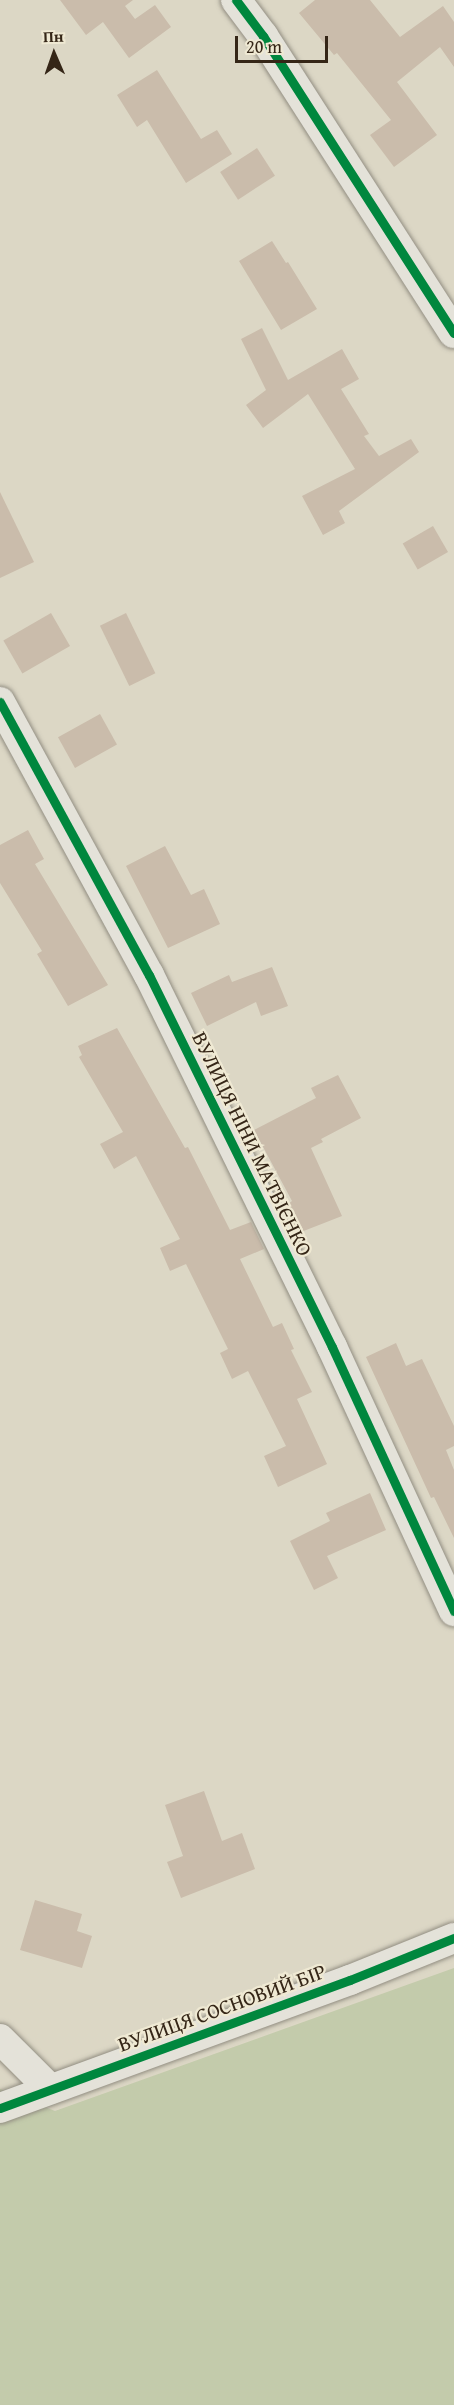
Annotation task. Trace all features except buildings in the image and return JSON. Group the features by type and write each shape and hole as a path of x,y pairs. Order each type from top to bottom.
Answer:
{"street":[{"path":"236,0 263,36 454,333"},
{"name":"ВУЛИЦЯ НІНИ МАТВІЄНКО","path":"0,702 154,985 332,1347 421,1545 454,1611"},
{"name":"ВУЛИЦЯ СОСНОВИЙ БІР","path":"0,2108 350,1980 454,1938"},
{"path":"0,2039 50,2089"}],"green space":[{"path":"454,1968 454,2405 0,2405 0,2089 55,2111"}],"cycle path":[{"path":"236,0 263,36 454,333"},
{"path":"0,702 149,975 332,1347 454,1611"},
{"path":"0,2108 350,1980 454,1938"}]}
